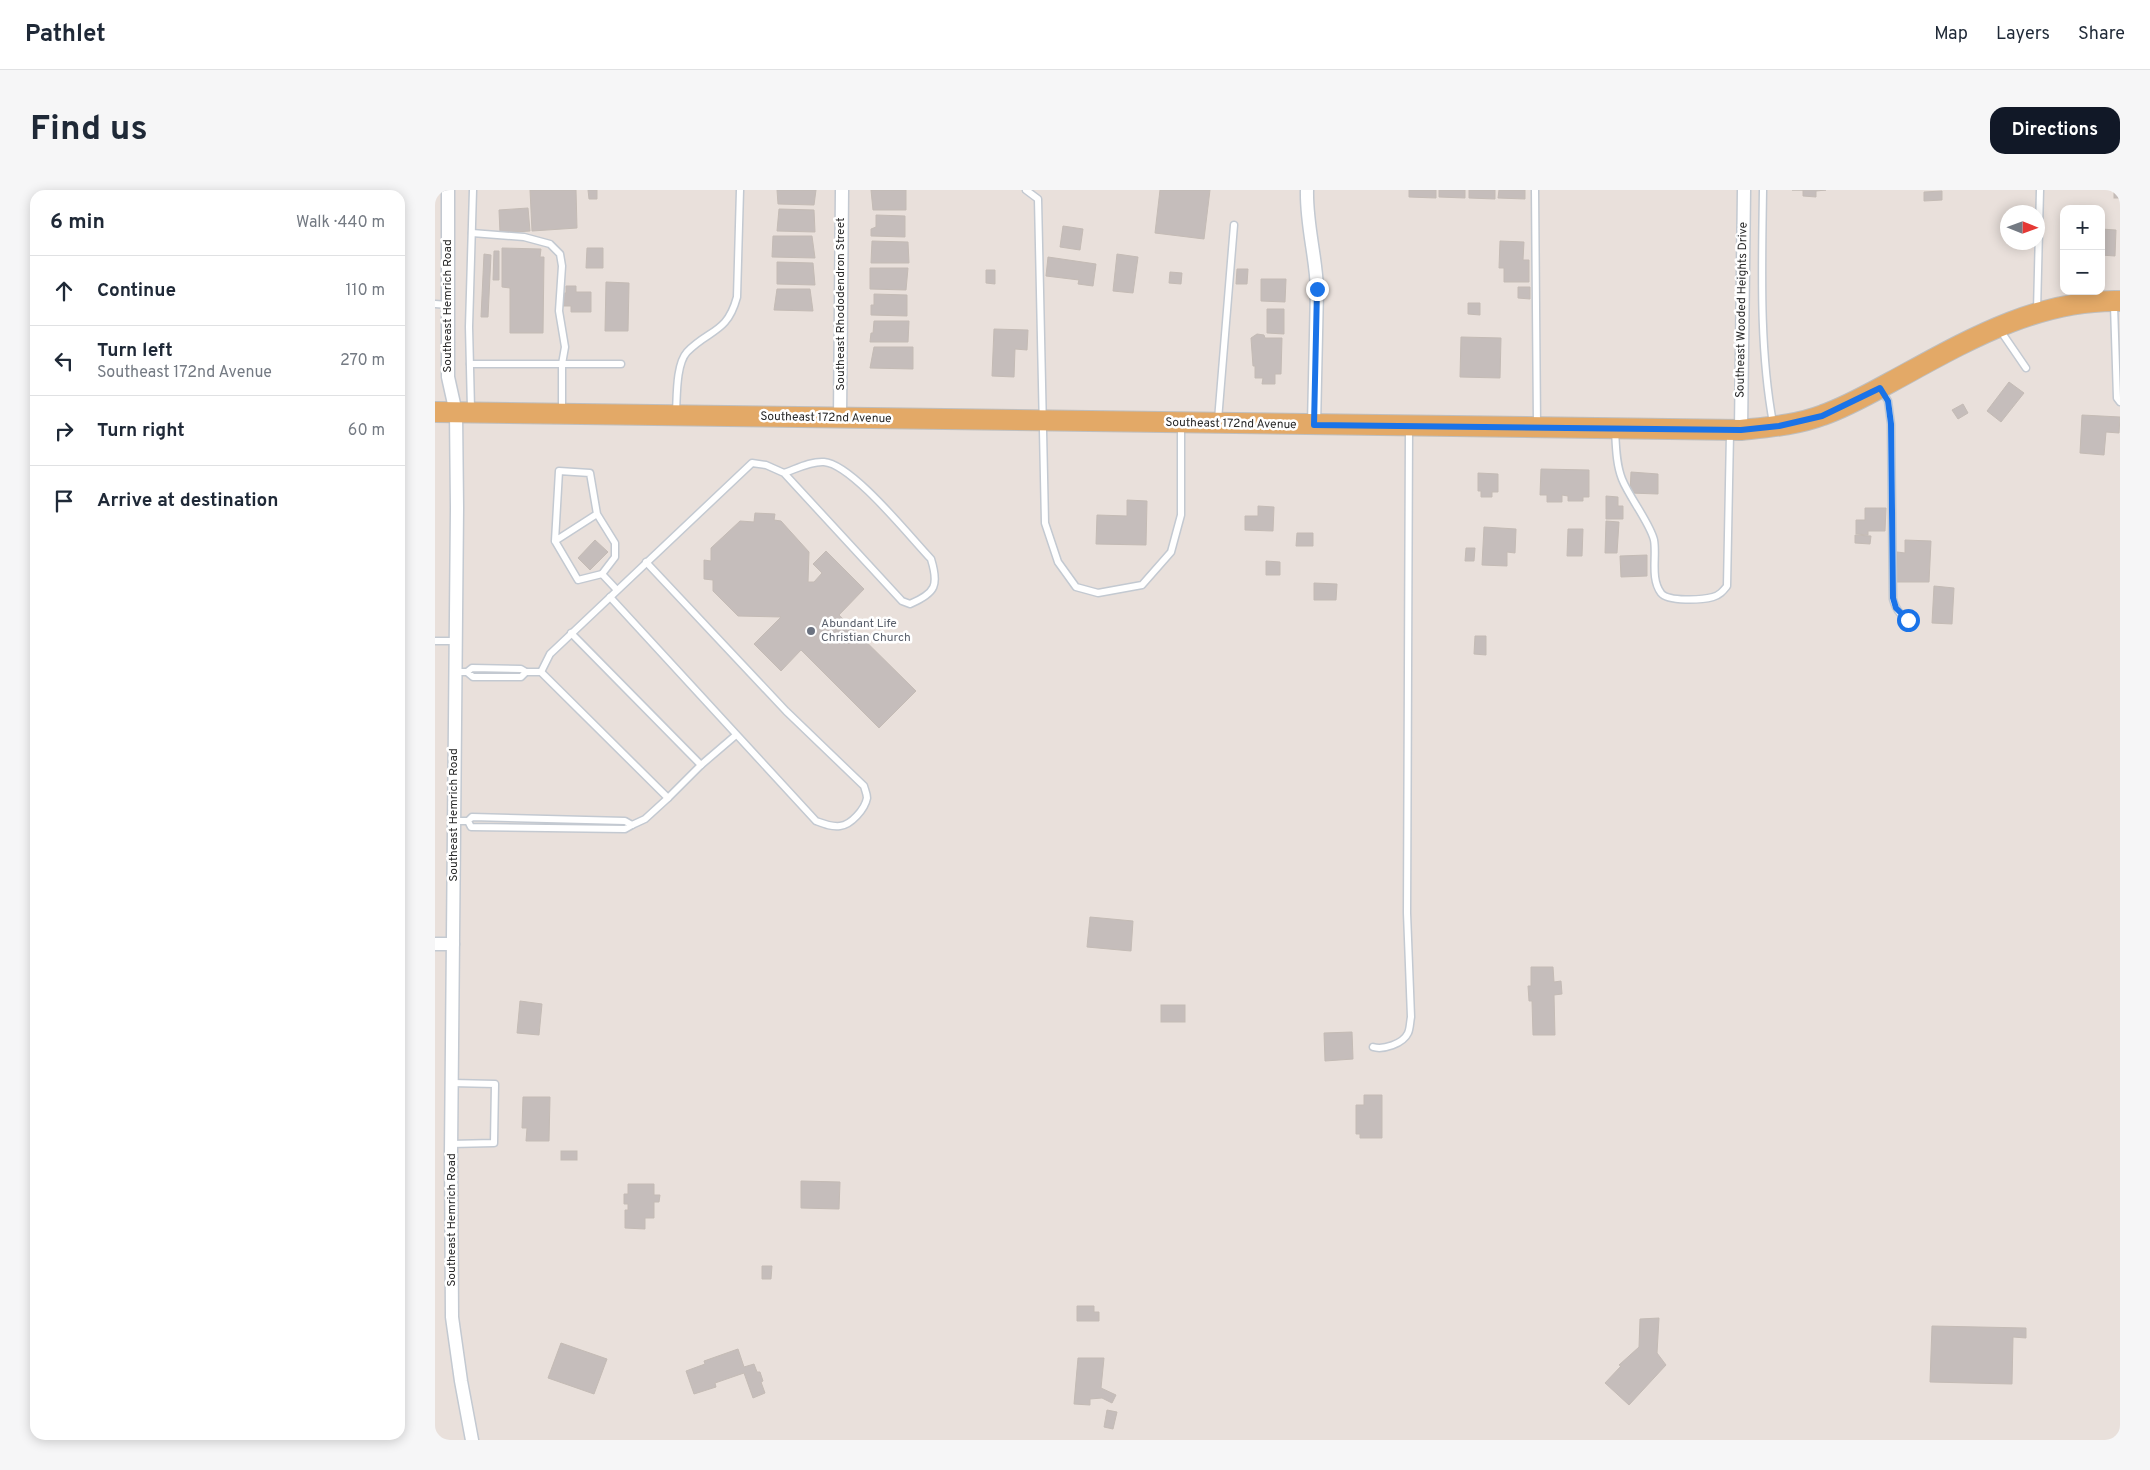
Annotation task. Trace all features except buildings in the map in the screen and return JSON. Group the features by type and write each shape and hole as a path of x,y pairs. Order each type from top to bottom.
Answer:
{"main road":[{"name":"Southeast 172nd Avenue","path":"435,412 1735,430 1774,427 1822,416 1880,388 1997,326 2037,312 2063,306 2117,301"}],"street":[{"name":"Southeast Hemrich Road","path":"448,190 448,377 463,413 456,641 461,672 454,821 451,1083 452,1317 472,1440"},
{"name":"Southeast Rhododendron Street","path":"841,418 842,190"},
{"path":"1307,190 1307,215 1316,269 1317,289 1314,425"},
{"name":"Southeast Wooded Heights Drive","path":"1735,430 1744,190"},
{"path":"435,944 453,944"}],"lane":[{"path":"463,413 470,364 473,190"},
{"path":"676,416 679,375 686,353 718,329 733,314 737,297 740,190"},
{"path":"1026,190 1038,199 1045,523 1058,562 1076,588 1098,593 1142,585 1171,552 1181,515 1181,423"},
{"path":"1535,190 1537,428"},
{"path":"1763,190 1764,356 1767,389 1774,427"},
{"path":"2037,312 2040,190"},
{"path":"1218,423 1234,225"},
{"path":"472,233 524,237 549,244 560,254 562,266 559,310 565,347 562,364 562,414"},
{"path":"2117,301 2117,398 2120,402"},
{"path":"435,304 448,305"},
{"path":"1997,326 2026,368"},
{"path":"470,364 621,364"},
{"path":"1880,388 1888,401 1891,424 1893,598 1896,608 1901,614 1914,622"},
{"path":"1373,1047 1378,1049 1398,1043 1408,1033 1411,1017 1407,913 1409,426"},
{"path":"1615,429 1622,478 1654,539 1655,577 1661,593 1670,598 1687,599 1713,597 1723,592 1727,586 1735,430"},
{"path":"541,672 550,654 571,633 752,463 766,465 784,473 901,601 910,604 929,594 936,583 931,559 853,477 835,464 823,462 784,473"},
{"path":"559,471 590,473 597,514 615,543 615,557 601,574 578,580 555,541 559,471"},
{"path":"555,541 597,514"},
{"path":"610,597 816,821 831,826 842,826 850,822 864,806 867,796 864,786 786,711 646,562"},
{"path":"601,574 617,590"},
{"path":"571,633 701,765"},
{"path":"435,642 456,641"},
{"path":"461,672 473,677 521,677 526,672 541,672 668,798"},
{"path":"468,821 471,827 625,829 645,819 701,765 736,735"},
{"path":"454,821 468,821 472,817 625,821 632,825"},
{"path":"451,1083 495,1084 494,1143 451,1144"}],"place":[{"name":"Abundant Life Christian Church","path":"811,631"}],"route":[{"path":"1317,289 1314,425 1741,430 1779,426 1822,416 1880,388 1887,397 1891,424 1893,598 1896,608 1908,620"}]}
